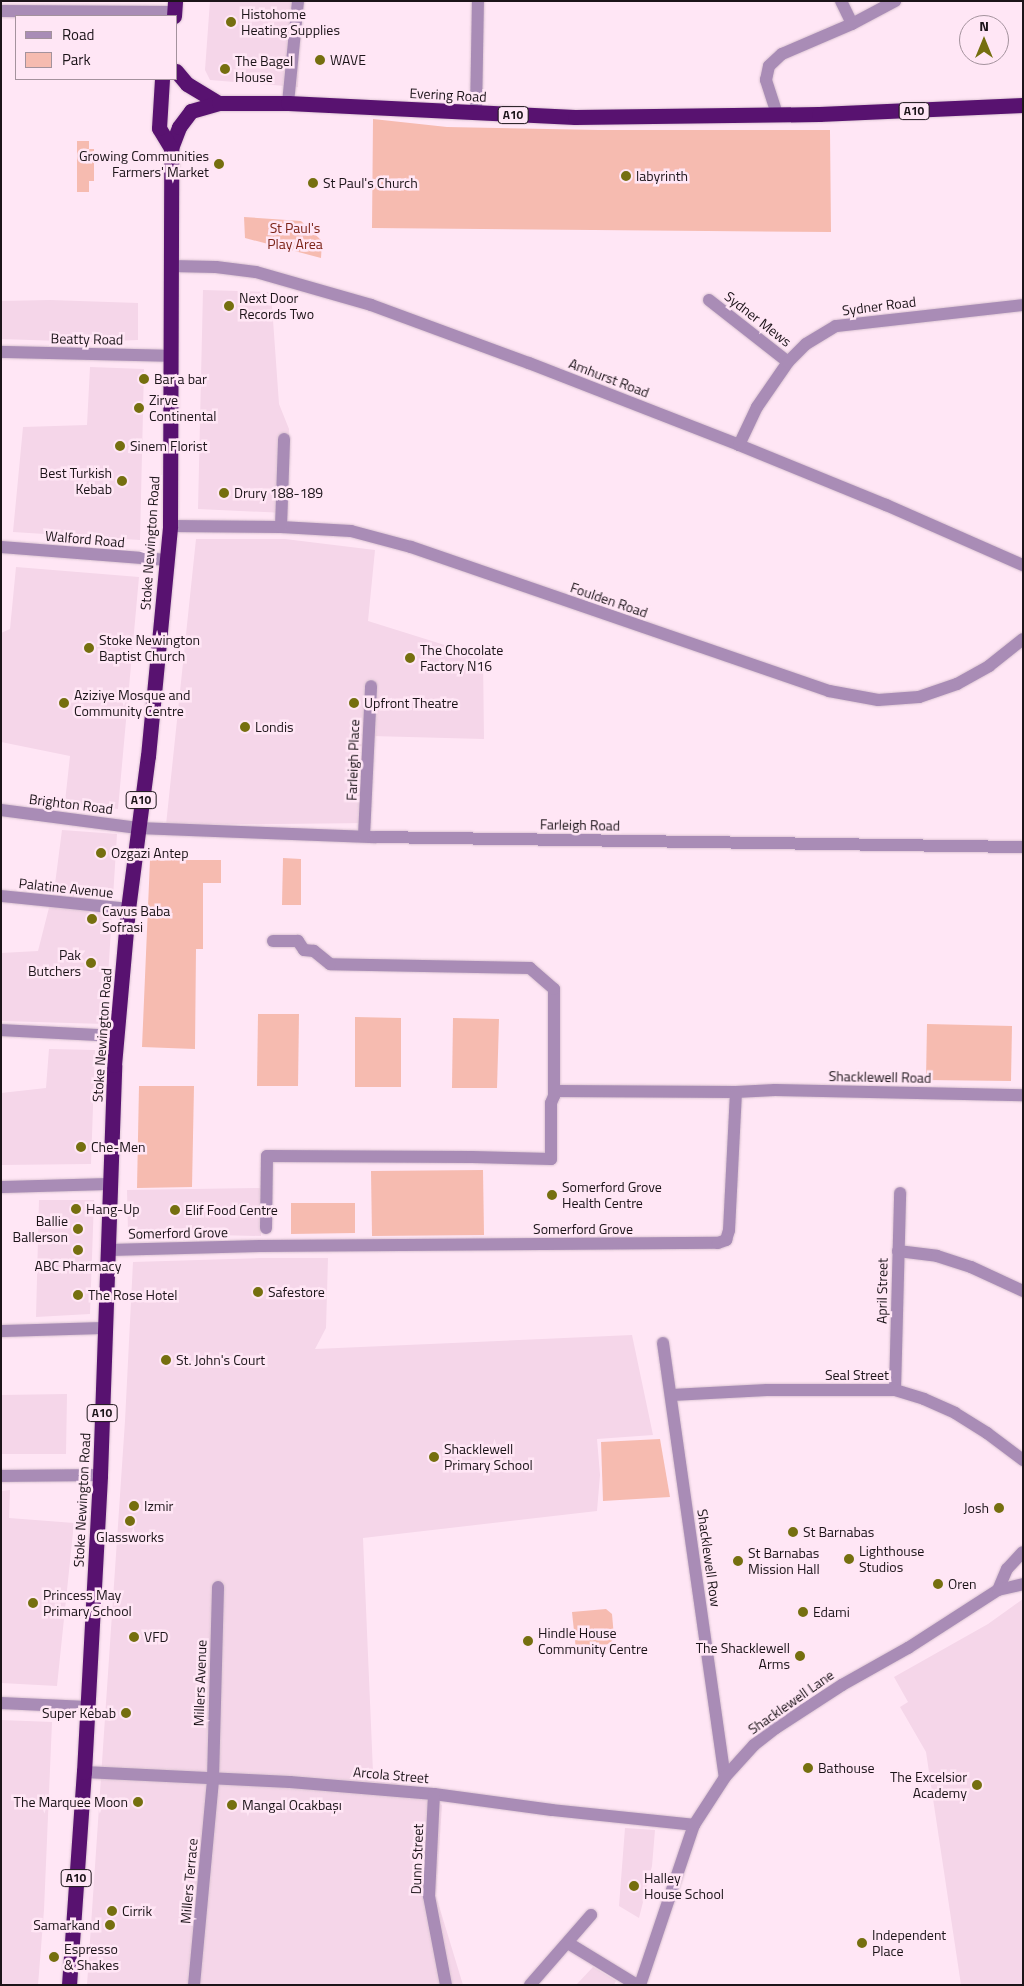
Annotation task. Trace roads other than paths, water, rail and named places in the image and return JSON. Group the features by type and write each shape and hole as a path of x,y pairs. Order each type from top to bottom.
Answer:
{"highway":[{"path":"178,73 187,84 219,103"},
{"name":"Stoke Newington Road","path":"68,1985 84,1772 100,1475 116,1036 128,909 149,739 170,526 172,356 171,148 159,128 162,86"},
{"name":"Evering Road","path":"171,148 179,127 191,111 219,103 288,103 476,114 575,117 806,114 1023,105"}],"street":[{"path":"288,103 298,1"},
{"path":"476,114 478,1"},
{"path":"840,1 852,24"},
{"path":"777,114 766,80 769,66 782,54 852,24 895,1"},
{"path":"1,11 174,10"},
{"name":"Amhurst Road","path":"171,266 216,267 256,272 371,305 529,363 739,445 886,505 1023,565"},
{"name":"Sydner Mews","path":"709,300 788,362"},
{"name":"Sydner Road","path":"739,445 757,407 788,362 806,344 836,326 1023,305"},
{"name":"Beatty Road","path":"1,352 172,356"},
{"path":"281,527 284,439"},
{"name":"Foulden Road","path":"170,526 281,527 351,531 411,547 829,691 878,700 919,697 957,684 989,666 1023,639"},
{"name":"Walford Road","path":"1,547 167,560"},
{"name":"Farleigh Place","path":"364,836 371,686"},
{"name":"Brighton Road","path":"1,810 138,828"},
{"name":"Farleigh Road","path":"138,828 364,836 1023,848"},
{"name":"Palatine Avenue","path":"1,896 128,909"},
{"path":"266,1228 267,1156 472,1157 552,1160 551,1103 554,1091 554,989 530,968 330,964 314,951 304,950 298,941 273,941"},
{"path":"1,1030 116,1036"},
{"name":"Shacklewell Road","path":"736,1092 775,1090 1023,1095"},
{"path":"554,1091 736,1092"},
{"name":"Somerford Grove","path":"109,1250 260,1246 718,1243 726,1240 729,1230 736,1092"},
{"path":"1,1187 111,1184"},
{"name":"April Street","path":"895,1390 900,1193"},
{"path":"898,1251 937,1256 971,1267 1023,1291"},
{"path":"1,1331 105,1328"},
{"name":"Shacklewell Row","path":"663,1343 672,1394 725,1777"},
{"name":"Seal Street","path":"672,1394 767,1390 895,1390 924,1399 955,1413 987,1433 1023,1460"},
{"path":"1,1476 100,1475"},
{"path":"998,1590 1007,1570 1023,1552"},
{"name":"Shacklewell Lane","path":"639,1985 694,1824 725,1777 754,1745 776,1728 849,1680 908,1648 998,1590 1023,1584"},
{"name":"Millers Avenue","path":"212,1779 218,1587"},
{"path":"1,1703 87,1707"},
{"name":"Arcola Street","path":"84,1772 290,1782 434,1794 552,1810 694,1824"},
{"name":"Millers Terrace","path":"194,1985 212,1779"},
{"name":"Dunn Street","path":"434,1794 429,1896 446,1985"},
{"path":"530,1985 591,1915"},
{"path":"568,1943 639,1985"}],"place":[{"name":"Histohome Heating Supplies","path":"231,22"},
{"name":"WAVE","path":"320,60"},
{"name":"The Bagel House","path":"225,69"},
{"name":"Growing Communities Farmers' Market","path":"219,164"},
{"name":"labyrinth","path":"626,176"},
{"name":"St Paul's Church","path":"313,183"},
{"name":"Next Door Records Two","path":"229,306"},
{"name":"Bar a bar","path":"144,379"},
{"name":"Zirve Continental","path":"139,408"},
{"name":"Sinem Florist","path":"120,446"},
{"name":"Best Turkish Kebab","path":"122,481"},
{"name":"Drury 188-189","path":"224,493"},
{"name":"Stoke Newington Baptist Church","path":"89,648"},
{"name":"The Chocolate Factory N16","path":"410,658"},
{"name":"Aziziye Mosque and Community Centre","path":"64,703"},
{"name":"Upfront Theatre","path":"354,703"},
{"name":"Londis","path":"245,727"},
{"name":"Ozgazi Antep","path":"101,853"},
{"name":"Cavus Baba Sofrasi","path":"92,919"},
{"name":"Pak Butchers","path":"91,963"},
{"name":"Che-Men","path":"81,1147"},
{"name":"Somerford Grove Health Centre","path":"552,1195"},
{"name":"Hang-Up","path":"76,1209"},
{"name":"Elif Food Centre","path":"175,1210"},
{"name":"Ballie Ballerson","path":"78,1229"},
{"name":"ABC Pharmacy","path":"78,1250"},
{"name":"Safestore","path":"258,1292"},
{"name":"The Rose Hotel","path":"78,1295"},
{"name":"St. John's Court","path":"166,1360"},
{"name":"Shacklewell Primary School","path":"434,1457"},
{"name":"Izmir","path":"134,1506"},
{"name":"Josh","path":"999,1508"},
{"name":"Glassworks","path":"130,1521"},
{"name":"St Barnabas","path":"793,1532"},
{"name":"Lighthouse Studios","path":"849,1559"},
{"name":"St Barnabas Mission Hall","path":"738,1561"},
{"name":"Oren","path":"938,1584"},
{"name":"Princess May Primary School","path":"33,1603"},
{"name":"Edami","path":"803,1612"},
{"name":"VFD","path":"134,1637"},
{"name":"Hindle House Community Centre","path":"528,1641"},
{"name":"The Shacklewell Arms","path":"800,1656"},
{"name":"Super Kebab","path":"126,1713"},
{"name":"Bathouse","path":"808,1768"},
{"name":"The Excelsior Academy","path":"977,1785"},
{"name":"The Marquee Moon","path":"138,1802"},
{"name":"Mangal Ocakbaşı","path":"232,1805"},
{"name":"Halley House School","path":"634,1886"},
{"name":"Cirrik","path":"112,1911"},
{"name":"Samarkand","path":"110,1925"},
{"name":"Independent Place","path":"862,1943"},
{"name":"Espresso & Shakes","path":"54,1957"}],"park label":[{"name":"St Paul's Play Area","path":"295,236"}]}
